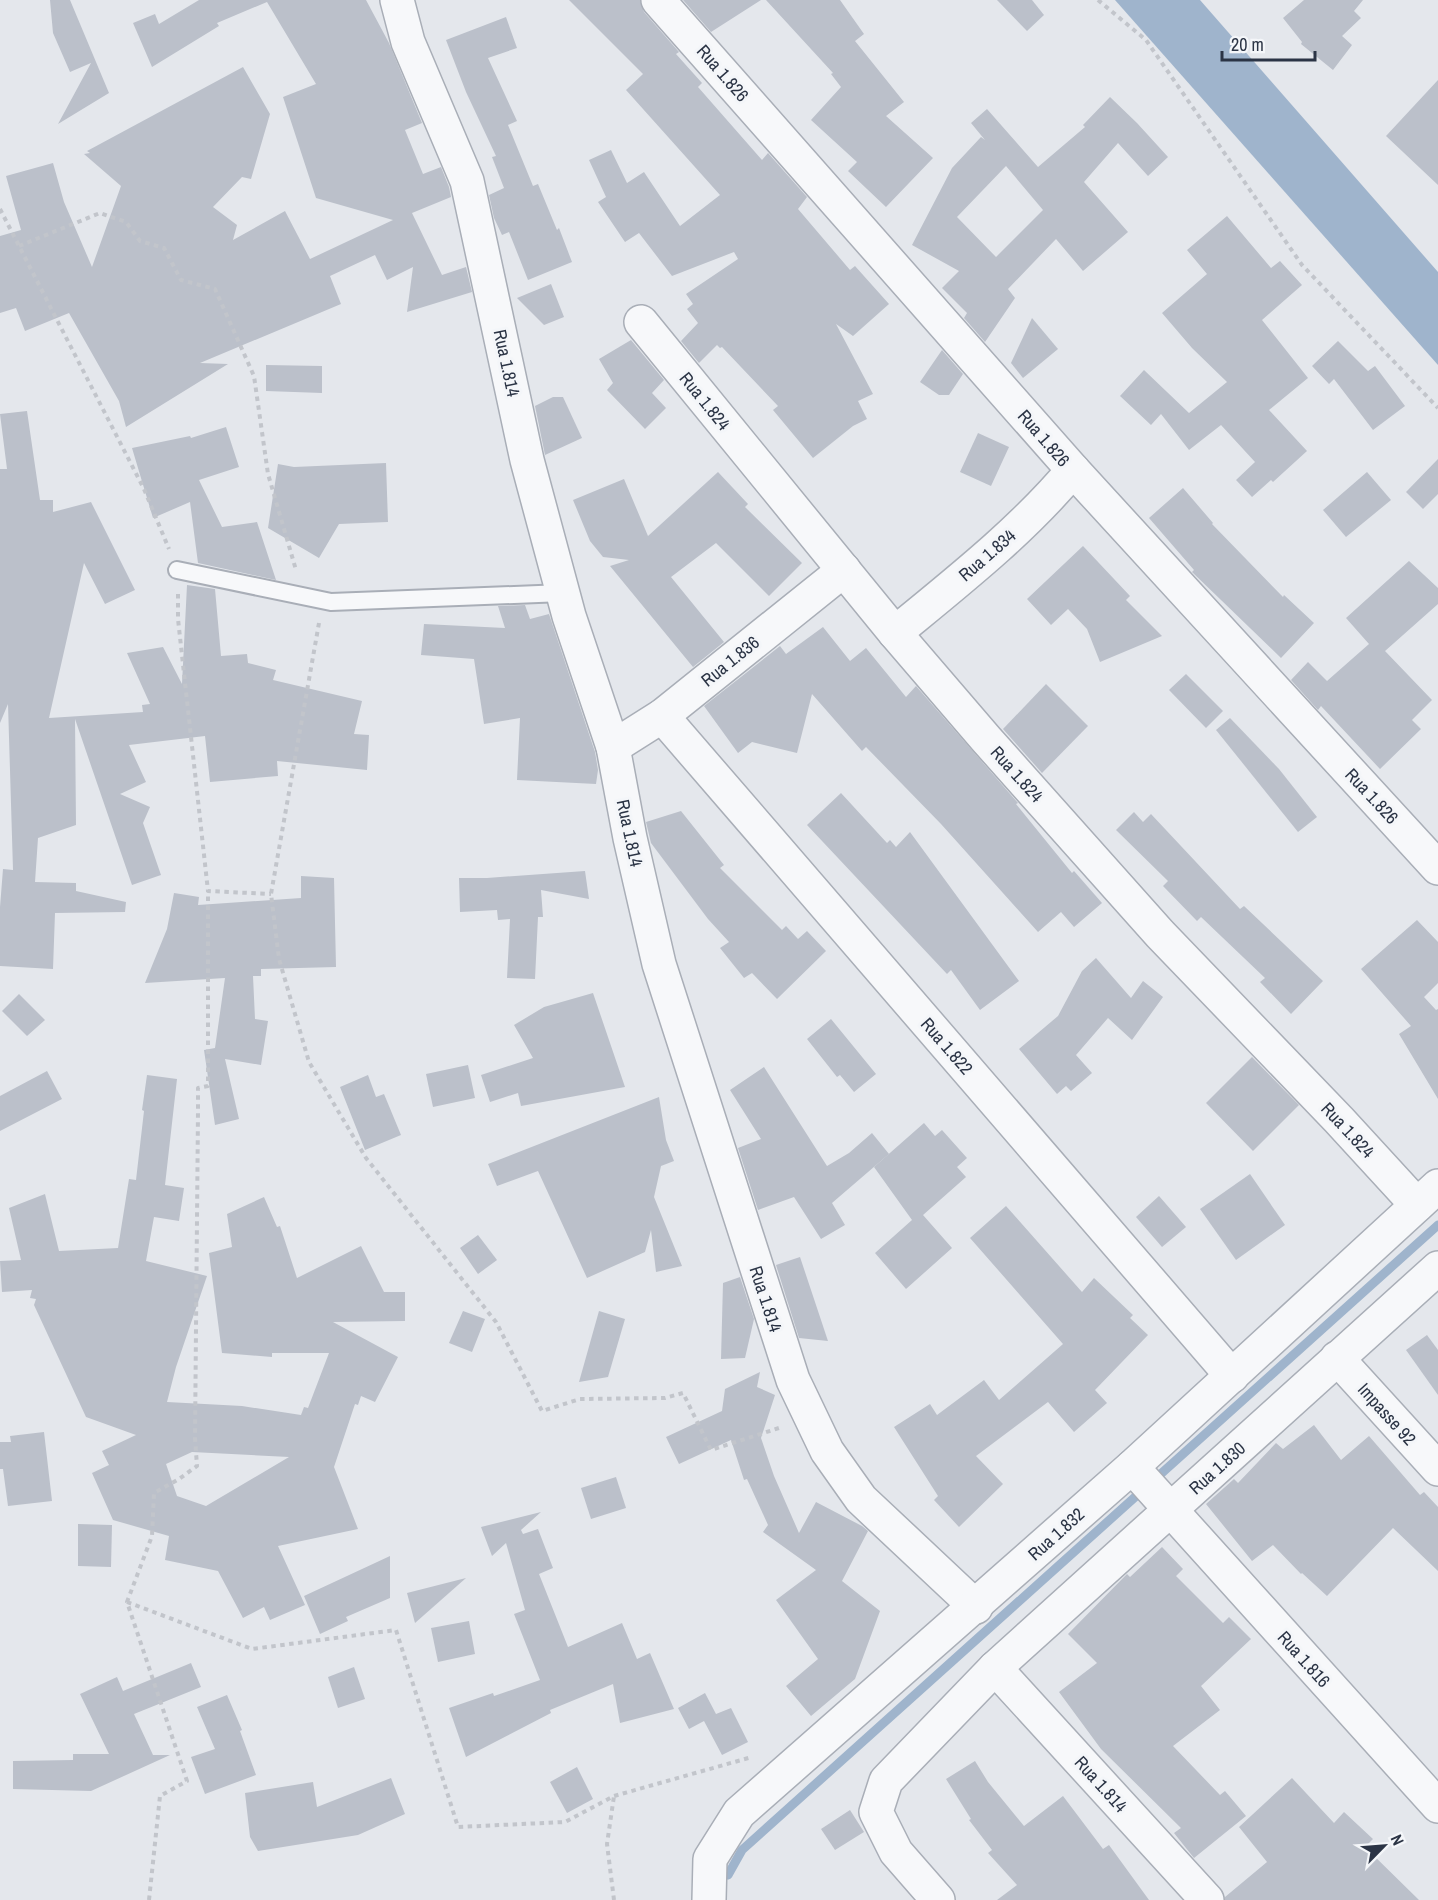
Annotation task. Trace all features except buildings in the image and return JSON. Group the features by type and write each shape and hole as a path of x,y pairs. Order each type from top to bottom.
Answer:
{"street":[{"name":"Rua 1.814","path":"397,0 408,42 467,181 528,460 563,593 613,747 630,838 659,964 793,1380 827,1451 861,1499 976,1607"},
{"name":"Rua 1.826","path":"658,0 1073,470 1438,868"},
{"name":"Rua 1.824","path":"641,322 895,633 1160,934 1339,1120 1428,1195"},
{"name":"Rua 1.834","path":"895,633 1012,534 1044,504 1073,470"},
{"name":"Rua 1.836","path":"613,747 662,716 844,570"},
{"name":"Rua 1.822","path":"662,716 1232,1376"},
{"name":"Rua 1.832","path":"709,1900 710,1859 739,1814 1132,1467 1428,1195"},
{"name":"Rua 1.830","path":"938,1900 896,1852 876,1812 886,1780 995,1668 1438,1268"},
{"name":"Impasse 92","path":"1337,1358 1438,1469"},
{"name":"Rua 1.816","path":"1132,1467 1438,1806"},
{"name":"Rua 1.814","path":"995,1668 1207,1900"}],"lane":[{"path":"177,570 331,602 563,593"}],"path":[{"path":"1098,0 1146,40 1302,265 1438,408"},
{"path":"0,209 144,489 177,570 178,619 208,891 208,1086 198,1088 195,1438 197,1466 179,1479 154,1492 152,1536 127,1602 187,1781 160,1796 149,1900"},
{"path":"19,246 100,213 126,222 140,241 164,248 181,279 215,289 254,376 268,474 297,572 323,601 271,894 279,959 309,1062 366,1158 496,1322 542,1411 580,1399 665,1398 683,1393 711,1450 811,1417"},
{"path":"208,891 271,894"},
{"path":"127,1602 252,1649 396,1630 458,1827 565,1822 614,1796 758,1755 780,1778"},
{"path":"614,1796 607,1844 614,1900"}],"water":[{"path":"1115,0 1200,0 1438,272 1438,365"}],"waterway":[{"path":"728,1875 742,1850 1438,1225"}]}
